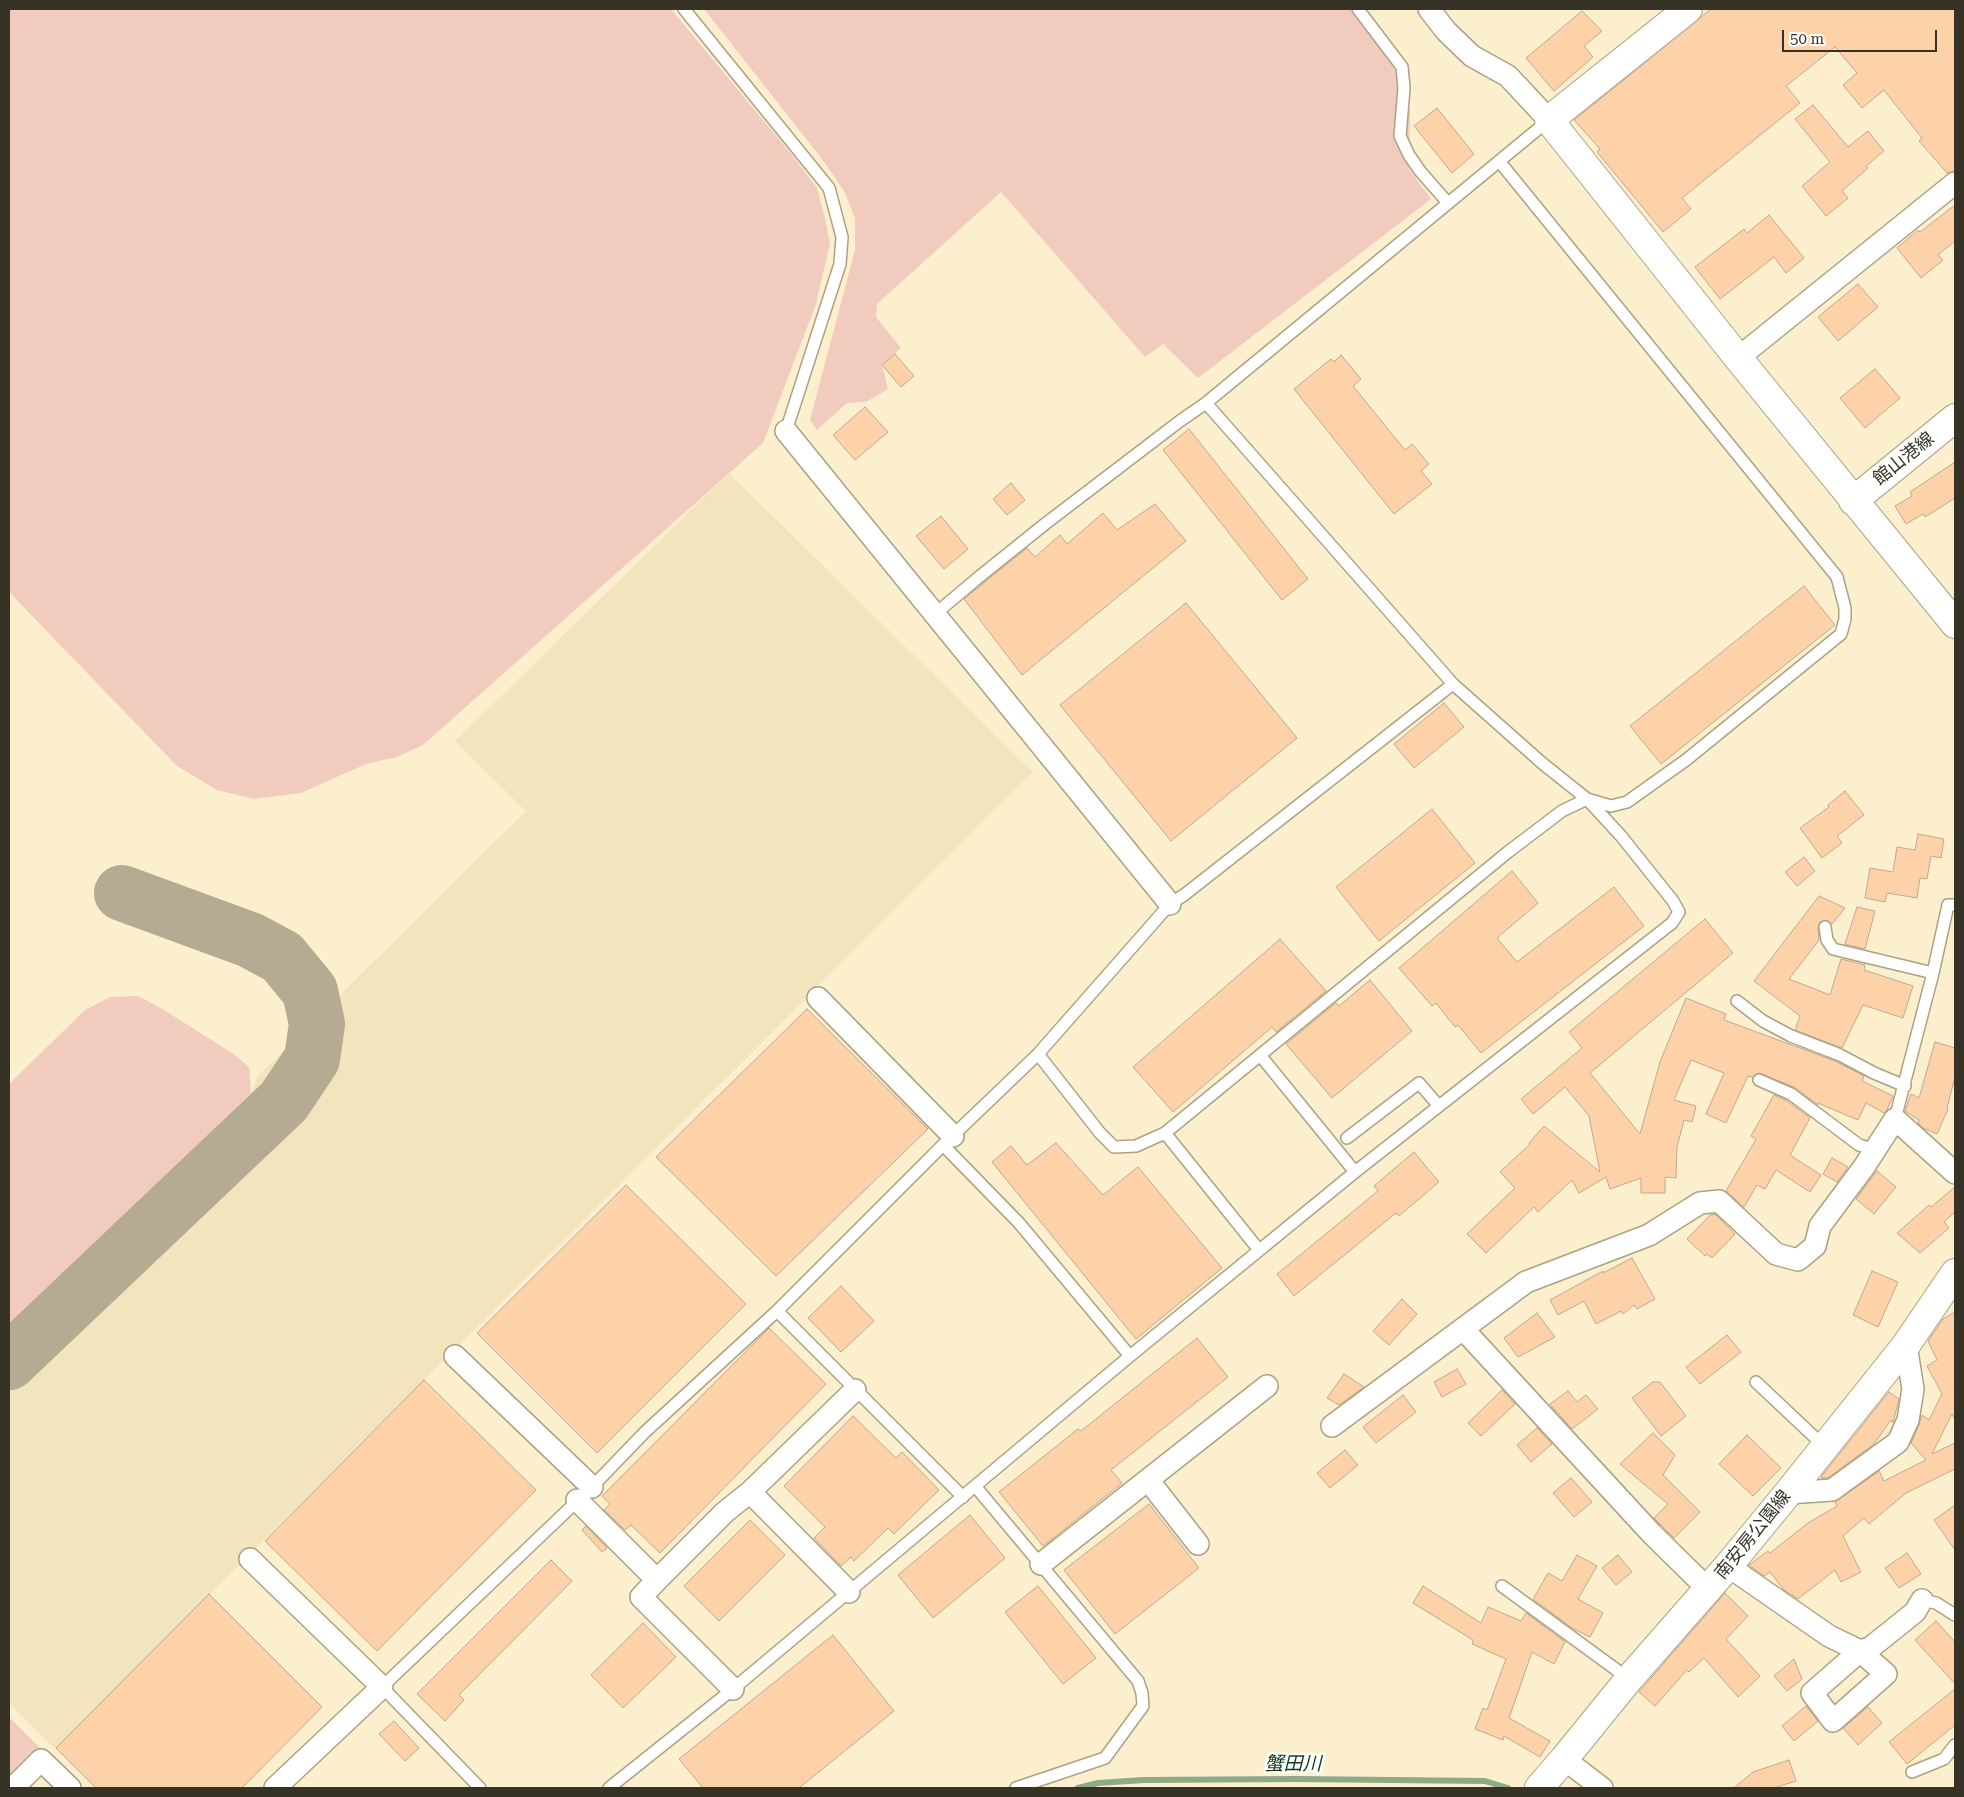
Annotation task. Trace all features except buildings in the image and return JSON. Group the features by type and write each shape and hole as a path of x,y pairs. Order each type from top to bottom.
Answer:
{"street":[{"path":"1428,9 1472,56 1508,76 1549,120 1853,501 1955,624"},
{"path":"1549,120 1688,9"},
{"path":"1738,358 1955,183"},
{"name":"館山港線","path":"1853,501 1955,418"},
{"path":"786,431 1170,904"},
{"path":"818,998 948,1140"},
{"path":"1332,1426 1526,1282 1648,1235 1700,1203 1719,1201 1776,1254 1798,1260 1815,1246 1820,1226 1876,1150 1895,1119 1955,1173"},
{"name":"南安房公園線","path":"1539,1788 1629,1679 1728,1566 1788,1493 1906,1345 1955,1274"},
{"path":"1463,1329 1652,1534 1708,1589"},
{"path":"1788,1493 1832,1490 1898,1442 1908,1420 1913,1389 1906,1345"},
{"path":"455,1356 585,1493 657,1580"},
{"path":"1041,1564 1267,1386"},
{"path":"733,1689 641,1597 724,1512 750,1492 855,1390"},
{"path":"1148,1480 1198,1544"},
{"path":"750,1492 850,1592"},
{"path":"250,1559 382,1687 275,1788"},
{"path":"1728,1566 1829,1636 1860,1651 1870,1648 1915,1612 1922,1600"},
{"path":"13,1788 41,1760 70,1788"},
{"path":"1564,1760 1602,1788"}],"lane":[{"path":"684,9 829,188 842,237 840,264 786,431"},
{"path":"1358,9 1402,67 1404,88 1400,136 1409,155 1420,171 1448,203"},
{"path":"935,614 1038,530 1206,403 1549,120"},
{"path":"1038,1054 1100,1133 1114,1147 1136,1146 1165,1133 1508,852 1562,811 1587,800 1611,806 1627,802 1679,765 1841,634 1845,619 1845,608 1837,577 1499,161"},
{"path":"609,1788 733,1689 1259,1250 1438,1105 1672,923 1679,912 1673,901 1622,836 1587,800 1542,763 1454,684 1206,403"},
{"path":"1930,438 1955,428"},
{"path":"480,1788 382,1687 585,1493 645,1432 777,1311 948,1140 1038,1054 1170,904 1184,896 1454,684"},
{"path":"1895,1119 1934,973 1948,905 1955,905"},
{"path":"1825,927 1827,940 1833,949 1934,973"},
{"path":"1737,1001 1763,1021 1791,1036 1840,1055 1874,1073 1905,1086"},
{"path":"1260,1055 1355,1172"},
{"path":"1759,1080 1791,1094 1859,1144 1876,1150"},
{"path":"1347,1138 1419,1083 1438,1105"},
{"path":"1165,1133 1259,1250"},
{"path":"948,1140 1130,1356"},
{"path":"777,1311 963,1497"},
{"path":"1756,1382 1825,1447"},
{"path":"975,1486 1138,1680 1142,1693 1143,1706 1105,1758 1016,1788"},
{"path":"1502,1586 1629,1679"},
{"path":"1922,1600 1936,1602 1955,1615"},
{"path":"1912,1772 1944,1759 1955,1745"}],"shaded area":[{"path":"9,9 671,9 817,188 826,222 830,244 816,304 763,443 423,745 397,757 366,764 301,793 254,799 217,790 177,766 9,592"},
{"path":"704,9 1353,9 1389,53 1410,112 1409,169 1431,199 1198,378 1163,344 1145,357 1001,192 877,304 876,317 901,348 882,365 888,389 866,402 847,403 817,430 810,420 855,250 855,218 844,191 822,159"},
{"path":"729,473 1033,772 55,1749 9,1703 9,1328 251,1093 258,1076 526,811 455,741"},
{"path":"138,996 164,1010 235,1055 249,1067 251,1093 9,1328 9,1084 85,1010 110,997"},
{"path":"9,1717 43,1751 9,1783"}],"waterway":[{"name":"蟹田川","path":"1078,1788 1098,1783 1144,1780 1296,1779 1485,1781 1508,1788"}],"taxiway":[{"path":"9,1362 284,1101 312,1059 317,1024 310,991 282,957 250,940 122,893"}]}
